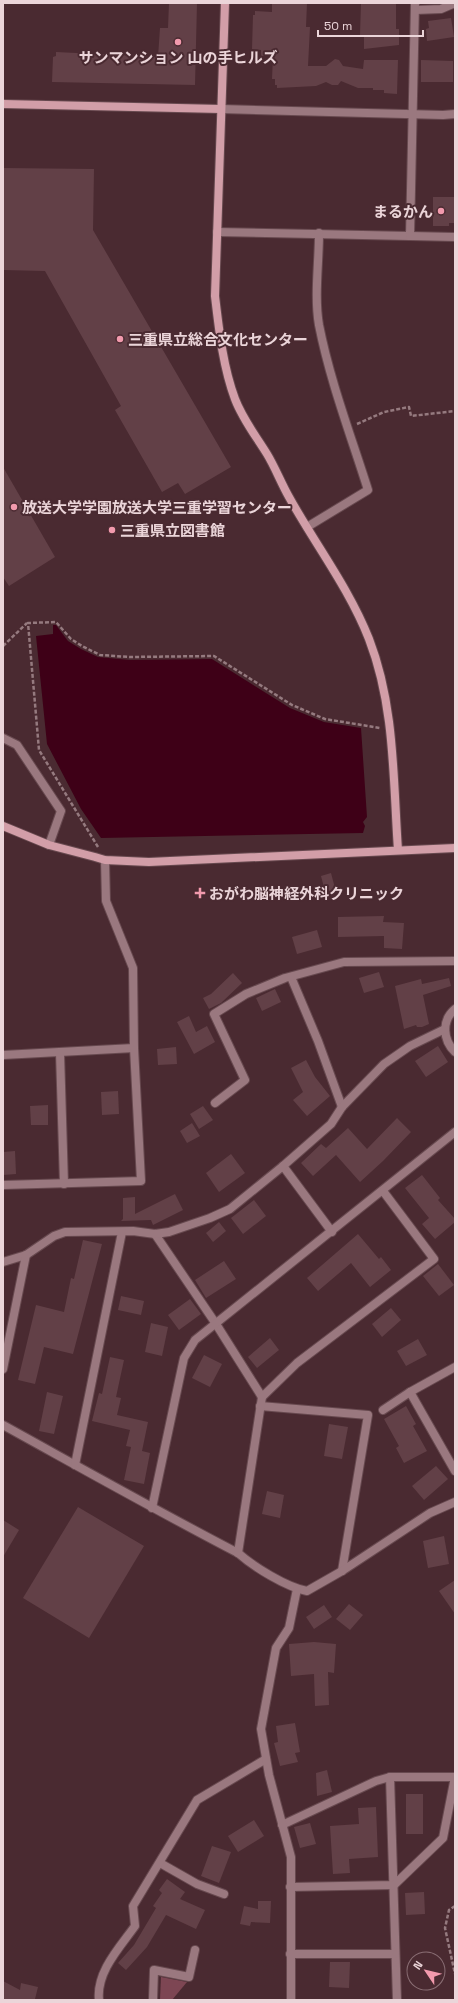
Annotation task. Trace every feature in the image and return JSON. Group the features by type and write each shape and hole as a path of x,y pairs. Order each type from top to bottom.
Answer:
{"street":[{"path":"225,3 215,296 219,326 235,399 250,431 267,454 289,497 347,596 368,638 381,676 390,729 398,850"},
{"path":"410,236 415,6 441,9 455,4"},
{"path":"3,104 443,115 455,114"},
{"path":"217,232 455,237"},
{"path":"307,527 368,490 348,428 319,325 319,233"},
{"path":"3,738 17,745 61,811 49,845"},
{"path":"3,826 49,845 105,860 149,862 455,848"},
{"path":"3,1185 141,1181 134,1048 133,968 106,901 105,860"},
{"path":"214,1103 245,1080 214,1014 246,994 291,977 344,962 455,961"},
{"path":"291,977 318,1041 342,1108"},
{"path":"455,1010 447,1020 445,1029 446,1039 455,1052"},
{"path":"3,1262 26,1255 54,1236 65,1232 133,1231 155,1234 169,1232 210,1218 230,1209 283,1166 331,1124 342,1108 384,1064 410,1046 445,1029"},
{"path":"3,1055 134,1048"},
{"path":"60,1053 64,1184"},
{"path":"152,1508 184,1358 196,1340 455,1133"},
{"path":"283,1166 332,1232"},
{"path":"238,1553 262,1397 297,1363 434,1259 383,1191"},
{"path":"75,1465 122,1232"},
{"path":"155,1234 216,1324 262,1397"},
{"path":"3,1370 26,1255"},
{"path":"383,1410 410,1392 455,1367"},
{"path":"410,1392 455,1471"},
{"path":"260,1406 368,1415 342,1571"},
{"path":"3,1425 152,1508 238,1553 247,1561 297,1589 307,1591 342,1571 430,1513 455,1502"},
{"path":"291,2000 291,1857 266,1759 261,1729 276,1648 289,1628 297,1589"},
{"path":"99,2000 104,1972 114,1955 135,1926 133,1906 197,1800 266,1759"},
{"path":"282,1825 376,1781 390,1777 454,1777 443,1838 394,1885 290,1887"},
{"path":"390,1777 397,2000"},
{"path":"160,1863 197,1884 224,1894"},
{"path":"153,2000 154,1970 189,1977 195,1950"},
{"path":"290,1954 395,1954"}],"path":[{"path":"348,428 384,412 409,407 411,416 455,411"},
{"path":"3,646 28,623 56,622 71,639 100,654 130,657 214,656 292,705 325,719 390,729"},
{"path":"28,623 39,750 105,860"},
{"path":"455,1906 449,1910 444,1928 455,1974"}],"shaded area":[{"path":"53,625 56,625 68,641 98,657 130,660 212,659 290,708 324,722 361,728 367,817 363,822 365,826 363,833 101,838 81,809 47,744 36,636 53,634"},
{"path":"161,1977 187,1982 172,2000 160,2000"}],"building":[{"name":"サンマンション 山の手ヒルズ","path":"169,3 197,3 195,85 52,82 53,57 56,56 56,52 158,57 160,28 168,28"},
{"path":"272,3 307,3 306,27 310,27 308,66 326,66 335,59 339,60 343,66 363,69 364,60 398,60 397,94 384,93 384,90 373,90 373,88 358,88 341,81 338,85 332,85 326,82 316,86 277,88 277,85 275,85 275,79 272,79 273,56 261,56 261,50 252,49 253,15 255,15 255,11 272,12"},
{"path":"361,3 396,4 396,29 399,29 399,45 364,49 364,35 360,35"},
{"path":"451,18 454,37 427,41 426,29 429,28 428,21"},
{"path":"421,60 453,61 453,82 421,82"},
{"name":"三重県立総合文化センター","path":"3,168 94,169 93,230 231,467 185,494 178,483 162,492 115,410 121,406 45,271 3,270"},
{"path":"433,197 455,197 455,223 449,223 449,226 433,226"},
{"name":"放送大学学園放送大学三重学習センター","path":"3,467 55,557 9,586 3,577"},
{"path":"331,873 336,892 326,895 321,876"},
{"path":"384,916 383,922 404,923 402,949 384,948 384,936 338,937 338,917"},
{"path":"317,930 322,947 297,954 292,937"},
{"path":"379,972 384,987 364,993 359,978"},
{"path":"233,973 242,983 221,1003 209,1009 203,998 211,994"},
{"path":"449,978 451,986 423,995 429,1024 422,1027 417,1027 416,1025 404,1029 395,986 421,979 422,984"},
{"path":"275,989 281,1002 262,1011 256,998"},
{"path":"189,1016 196,1032 207,1026 215,1042 194,1054 177,1022"},
{"path":"438,1046 448,1062 426,1077 415,1061"},
{"path":"176,1047 177,1064 158,1065 157,1049"},
{"path":"306,1060 315,1077 330,1096 307,1116 293,1100 303,1092 291,1068"},
{"path":"118,1091 119,1114 102,1115 101,1092"},
{"path":"48,1105 48,1125 31,1125 30,1106"},
{"path":"203,1106 213,1120 199,1129 190,1114"},
{"path":"397,1118 411,1132 360,1182 336,1155 313,1176 301,1163 321,1144 326,1148 348,1128 367,1149"},
{"path":"192,1123 200,1136 187,1143 180,1131"},
{"path":"15,1151 16,1174 3,1175 3,1152"},
{"path":"231,1154 245,1173 219,1192 206,1173"},
{"path":"422,1175 440,1198 438,1200 455,1219 455,1222 435,1239 422,1224 429,1218 405,1188"},
{"path":"175,1194 183,1210 153,1225 151,1220 121,1221 123,1219 123,1198 135,1197 135,1214"},
{"path":"254,1200 266,1216 243,1234 231,1218"},
{"path":"219,1222 226,1231 213,1242 206,1233"},
{"path":"358,1234 379,1259 381,1257 391,1270 370,1287 351,1263 318,1291 307,1278"},
{"path":"83,1240 102,1244 73,1354 44,1347 35,1384 18,1380 36,1305 64,1312 71,1278 74,1279"},
{"path":"224,1261 236,1279 206,1298 195,1280"},
{"path":"438,1264 454,1285 439,1296 423,1276"},
{"path":"121,1296 144,1301 141,1315 118,1310"},
{"path":"190,1299 201,1314 179,1330 168,1315"},
{"path":"391,1308 401,1320 382,1337 372,1324"},
{"path":"151,1323 168,1327 162,1356 145,1352"},
{"path":"270,1338 279,1350 257,1368 248,1357"},
{"path":"418,1339 427,1355 406,1366 397,1351"},
{"path":"204,1355 222,1364 210,1387 192,1378"},
{"path":"110,1357 124,1360 116,1397 121,1398 117,1415 148,1422 142,1451 150,1453 144,1484 124,1480 131,1447 126,1446 130,1430 92,1421 99,1393 102,1394"},
{"path":"47,1392 63,1396 54,1434 39,1431"},
{"path":"406,1406 416,1424 413,1426 427,1451 404,1463 396,1448 399,1446 384,1419"},
{"path":"329,1424 348,1427 342,1459 324,1456"},
{"path":"436,1466 448,1479 424,1500 412,1486"},
{"path":"267,1491 284,1495 280,1518 262,1514"},
{"path":"78,1507 144,1546 89,1638 23,1598"},
{"path":"3,1520 19,1530 3,1557"},
{"path":"444,1536 449,1564 428,1568 423,1541"},
{"path":"455,1580 455,1614 439,1591"},
{"path":"349,1604 363,1615 350,1630 336,1619"},
{"path":"324,1605 332,1617 314,1629 306,1617"},
{"path":"314,1642 336,1644 334,1673 328,1672 329,1705 315,1706 314,1674 291,1676 289,1644"},
{"path":"295,1723 300,1752 295,1753 298,1762 280,1766 274,1743 278,1742 276,1726"},
{"path":"327,1770 332,1792 317,1796 316,1773"},
{"path":"406,1794 423,1794 423,1834 406,1834"},
{"path":"376,1807 378,1857 349,1859 350,1873 333,1874 330,1826 359,1824 358,1808"},
{"path":"254,1820 264,1836 238,1852 228,1836"},
{"path":"310,1823 316,1844 300,1848 294,1827"},
{"path":"212,1846 231,1852 219,1883 201,1876"},
{"path":"167,1879 185,1892 180,1899 205,1910 196,1929 166,1915 147,1947 126,1970 118,1963 134,1945 156,1908 153,1906 162,1893 159,1890"},
{"path":"424,1892 425,1914 406,1915 405,1893"},
{"path":"258,1901 271,1901 270,1923 251,1922 250,1926 240,1924 244,1906 258,1909"},
{"path":"330,1962 350,1962 349,1988 329,1987"},
{"path":"3,1981 20,1990 21,1983 38,1987 35,1999 37,2000 3,2000"}],"place":[{"name":"サンマンション 山の手ヒルズ","path":"178,42"},
{"name":"まるかん","path":"441,211"},
{"name":"三重県立総合文化センター","path":"120,339"},
{"name":"放送大学学園放送大学三重学習センター","path":"14,507"},
{"name":"三重県立図書館","path":"112,530"},
{"name":"おがわ脳神経外科クリニック","path":"200,893"}]}
